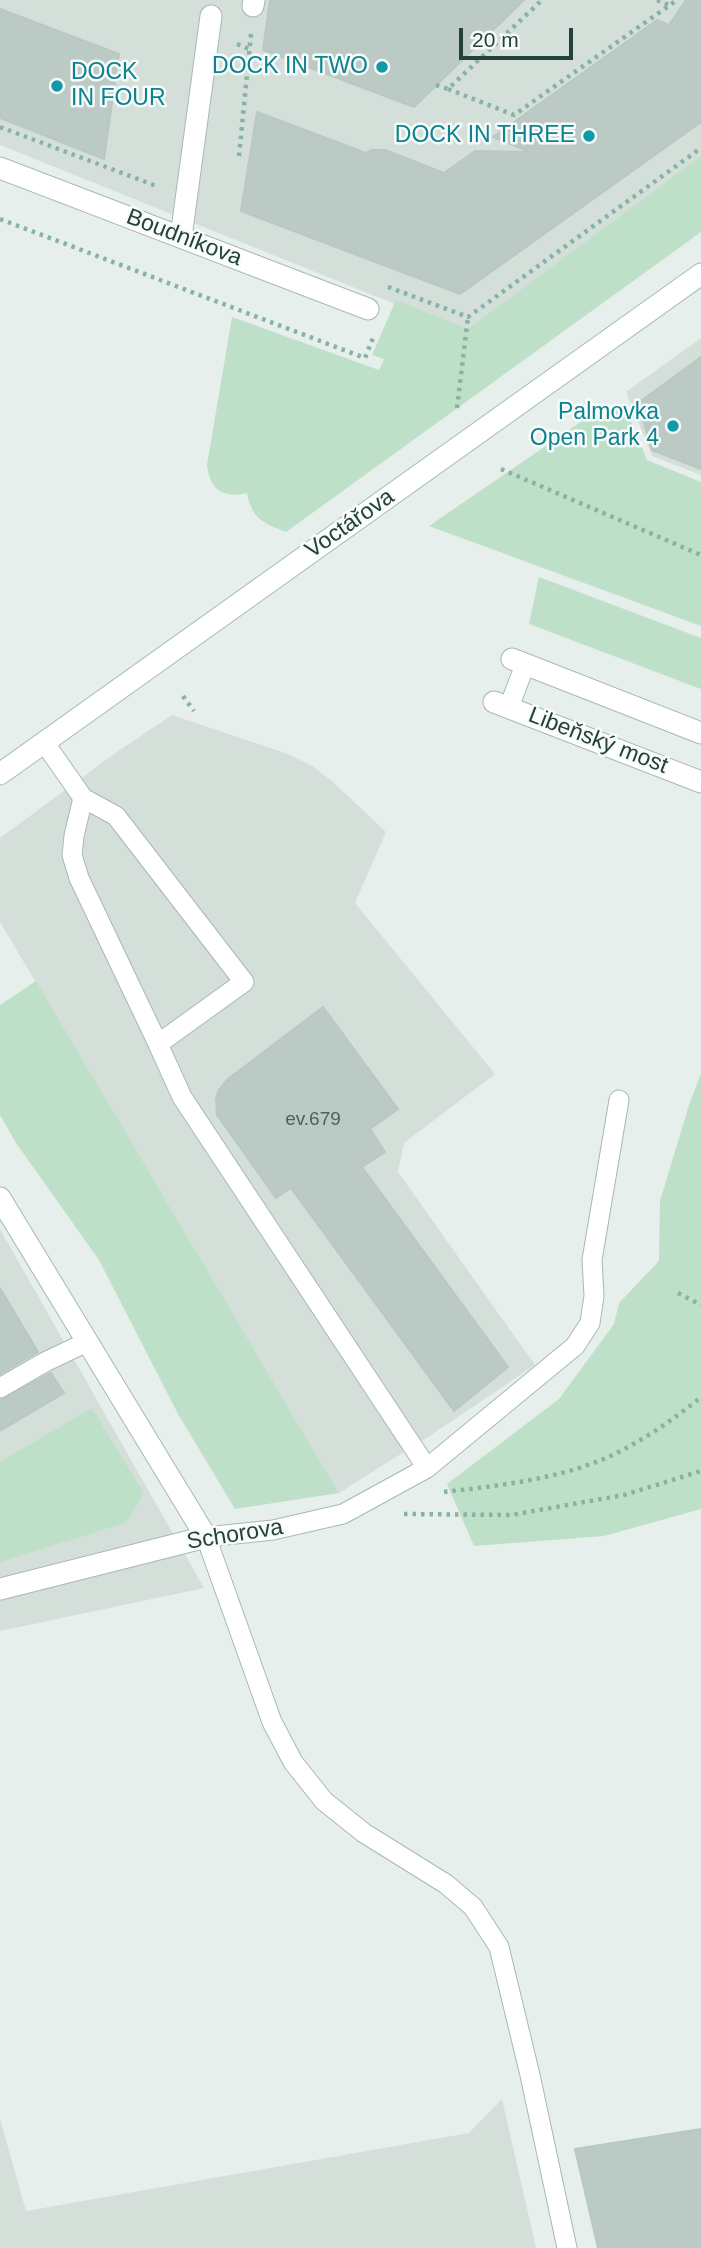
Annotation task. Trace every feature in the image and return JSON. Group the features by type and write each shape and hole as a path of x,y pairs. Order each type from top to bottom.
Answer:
{"street":[{"path":"181,237 211,16"},
{"name":"Boudníkova","path":"0,168 368,309"},
{"name":"Voctářova","path":"0,774 701,274"},
{"name":"Libeňský most","path":"519,662 701,733"},
{"name":"Libeňský most","path":"501,704 701,782"},
{"path":"0,1198 206,1537"},
{"name":"Schorova","path":"0,1589 206,1537"}],"lane":[{"path":"501,704 519,662"},
{"path":"44,742 83,798 116,816 244,982 158,1044"},
{"path":"83,798 72,855 79,878 182,1097 427,1468"},
{"name":"Schorova","path":"206,1537 273,1530 344,1514 427,1468 575,1346 590,1323 594,1296 592,1260 620,1100"},
{"path":"0,1388 87,1342"},
{"path":"206,1537 272,1722 293,1762 324,1801 364,1833 446,1884 473,1907 499,1947 567,2248"}],"path":[{"path":"448,89 542,0"},
{"path":"657,0 670,5"},
{"path":"436,85 514,115 677,0"},
{"path":"239,156 250,40"},
{"path":"233,57 235,43 249,49"},
{"path":"0,127 186,197"},
{"path":"457,408 468,317 701,148"},
{"path":"0,219 365,358 374,335"},
{"path":"379,283 468,317"},
{"path":"388,300 392,288"},
{"path":"501,470 701,555"},
{"path":"183,696 194,711"},
{"path":"678,1293 701,1305"},
{"path":"437,1493 537,1479 602,1460 646,1436 701,1397"},
{"path":"399,1514 511,1515 624,1495 701,1471"}],"shaded area":[{"path":"0,0 701,0 701,178 467,333 0,145"},
{"name":"Palmovka Open Park 4","path":"701,338 701,475 652,456 626,392"},
{"path":"172,715 285,753 311,765 386,832 355,903 495,1074 404,1143 398,1172 535,1365 339,1493 0,922 0,838"},
{"path":"0,1229 135,1467 204,1588 0,1631"},
{"path":"502,2099 536,2248 0,2248 0,2119 26,2211 469,2133"}],"green space":[{"path":"701,156 701,232 286,532 271,526 255,514 247,493 231,495 214,486 207,465 232,317 379,370 384,359 372,355 396,300 468,329"},
{"path":"604,406 626,409 647,460 701,482 701,626 429,526"},
{"path":"539,577 701,638 701,689 529,624"},
{"path":"36,981 339,1493 235,1509 178,1414 99,1260 16,1143 0,1115 0,1005"},
{"path":"701,1074 701,1509 604,1536 474,1546 447,1484 559,1399 614,1324 619,1303 659,1261 660,1201"},
{"path":"92,1408 143,1492 136,1508 125,1523 0,1562 0,1462"}],"building":[{"name":"DOCK IN TWO","path":"270,0 524,0 414,107 263,50"},
{"name":"DOCK IN THREE","path":"686,0 701,0 701,122 460,294 241,211 257,112 366,153 371,150 385,150 444,173 475,151 530,152 493,137 657,20 669,25"},
{"name":"DOCK IN FOUR","path":"0,9 119,54 104,159 0,118"},
{"name":"Palmovka Open Park 4","path":"701,357 701,469 652,450 638,403"},
{"path":"323,1007 398,1109 370,1129 385,1152 362,1167 508,1367 454,1411 291,1188 276,1198 217,1115 216,1099 228,1079"},
{"path":"0,1288 38,1352 0,1374"},
{"path":"51,1373 64,1393 0,1431 0,1400"},
{"path":"701,2129 701,2248 598,2248 575,2149"}],"place":[{"name":"DOCK IN TWO","path":"382,67"},
{"name":"DOCK IN FOUR","path":"57,86"},
{"name":"DOCK IN THREE","path":"589,136"},
{"name":"Palmovka Open Park 4","path":"673,426"}]}
